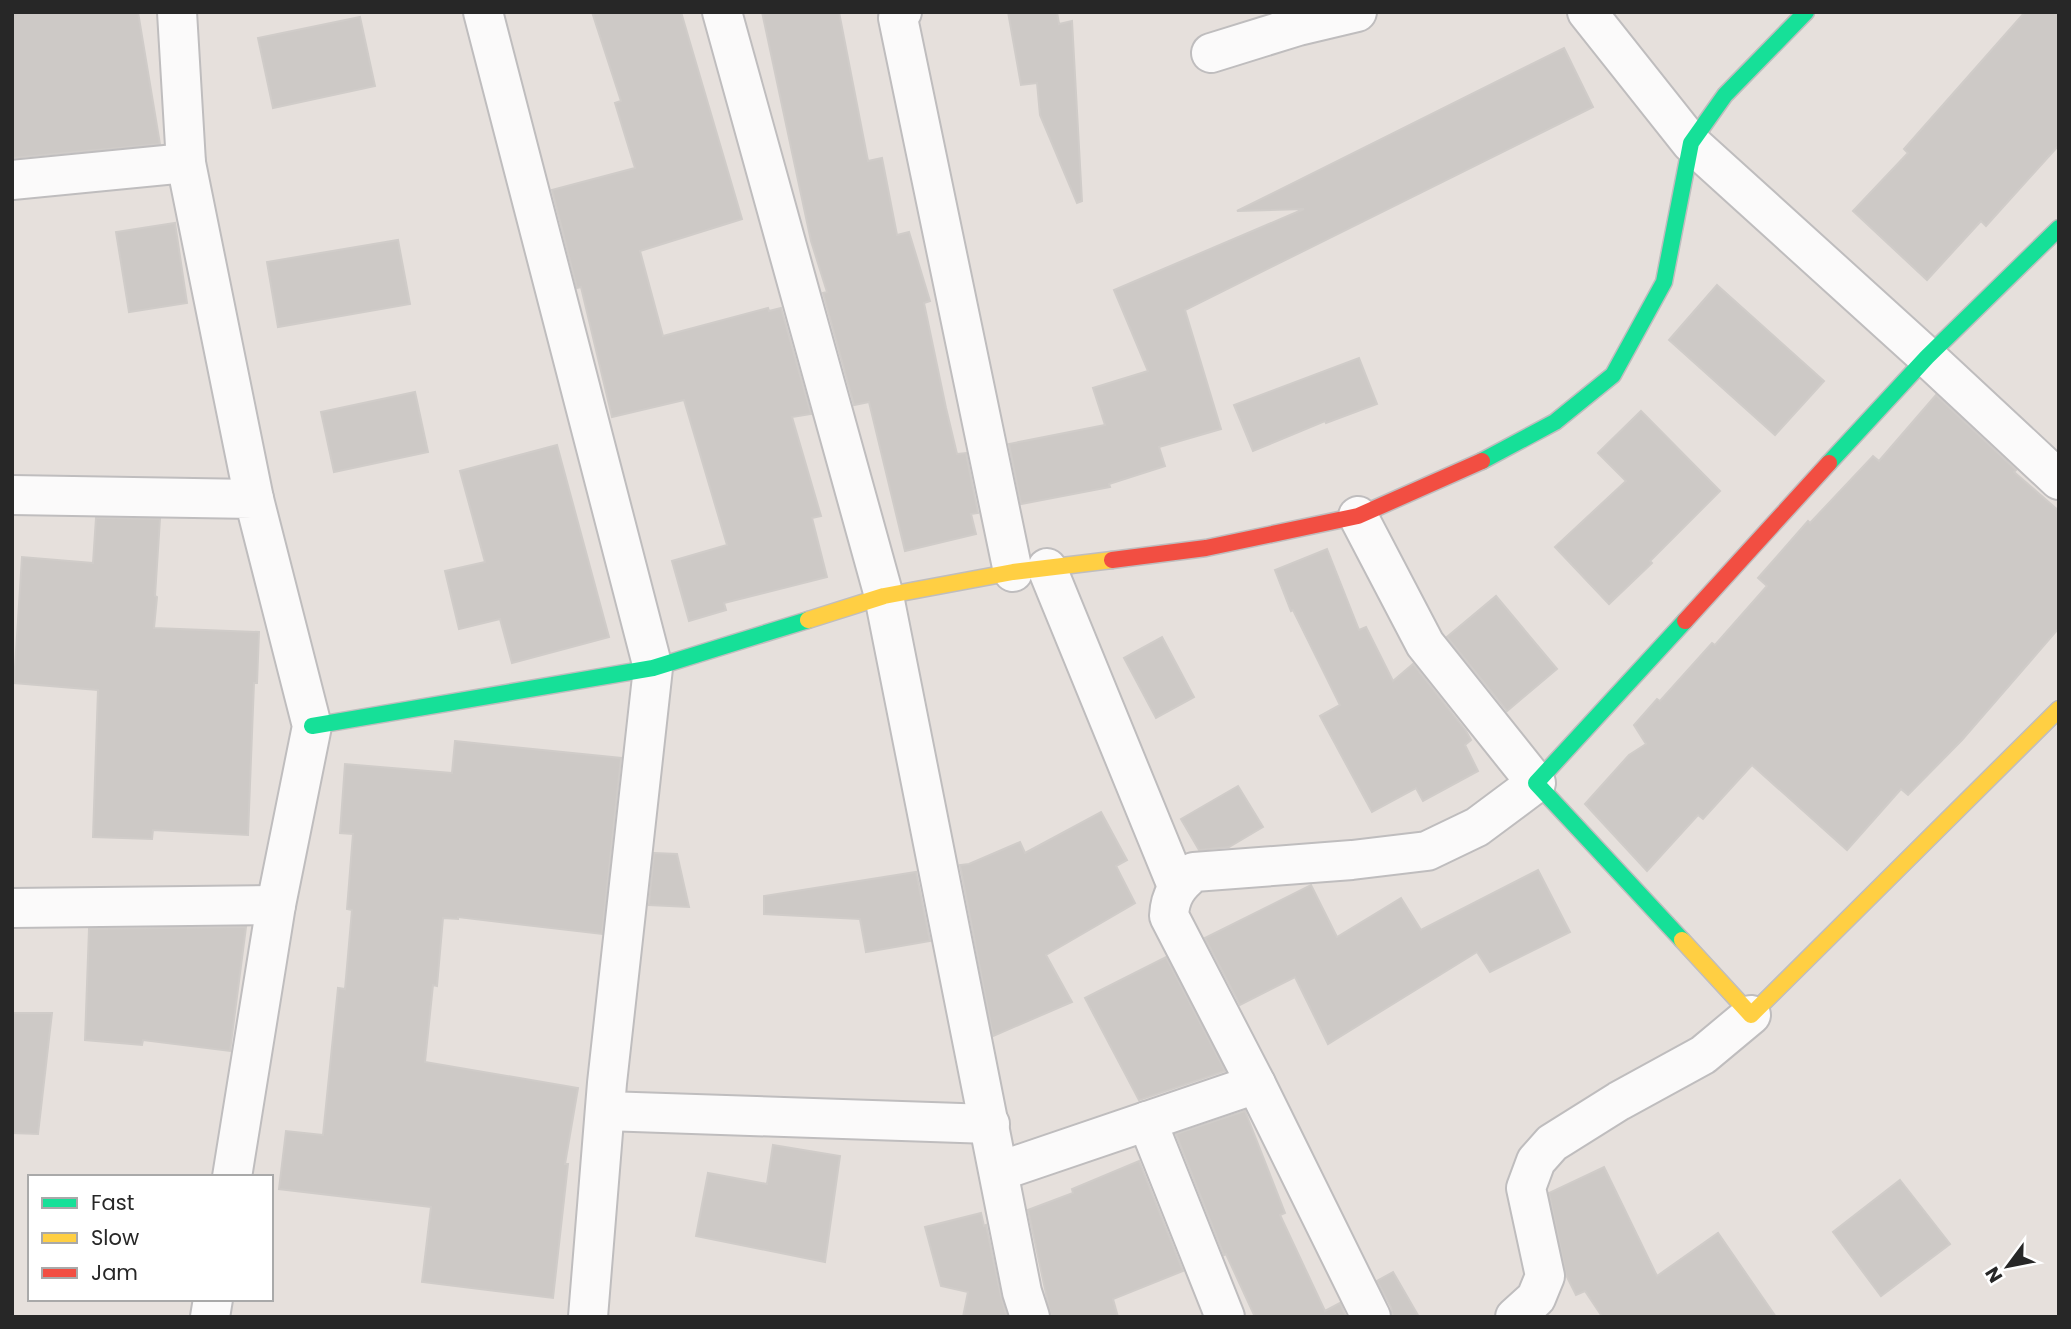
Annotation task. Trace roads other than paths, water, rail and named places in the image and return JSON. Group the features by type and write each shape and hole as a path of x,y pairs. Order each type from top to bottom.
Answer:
{"street":[{"path":"177,12 186,163 254,499 312,726 276,905 232,1175"},
{"path":"483,12 653,668 605,1111 588,1317"},
{"path":"722,12 884,596 1022,1292 1030,1317"},
{"path":"902,12 898,18 1030,570 1177,886"},
{"path":"1211,53 1298,26 1357,12"},
{"path":"1587,12 1691,143 2059,480"},
{"path":"312,726 653,668 884,596 1030,570 1206,548 1358,516 1496,455 1555,422 1613,375 1664,282 1691,143 1725,95 1805,12"},
{"path":"12,180 186,163"},
{"path":"1371,1317 1256,1084 1169,916 1177,886 1194,872 1353,860 1427,851 1477,827 1536,783 1927,357 2059,228"},
{"path":"12,495 254,499"},
{"path":"1358,516 1425,644 1536,783 1751,1015"},
{"path":"1516,1317 1536,1298 1545,1276 1526,1188 1536,1161 1552,1143 1619,1101 1703,1055 1751,1015 2059,709"},
{"path":"12,908 276,905"},
{"path":"1000,1171 1256,1084"},
{"path":"605,1111 990,1124"},
{"path":"1147,1121 1225,1317"}]}
